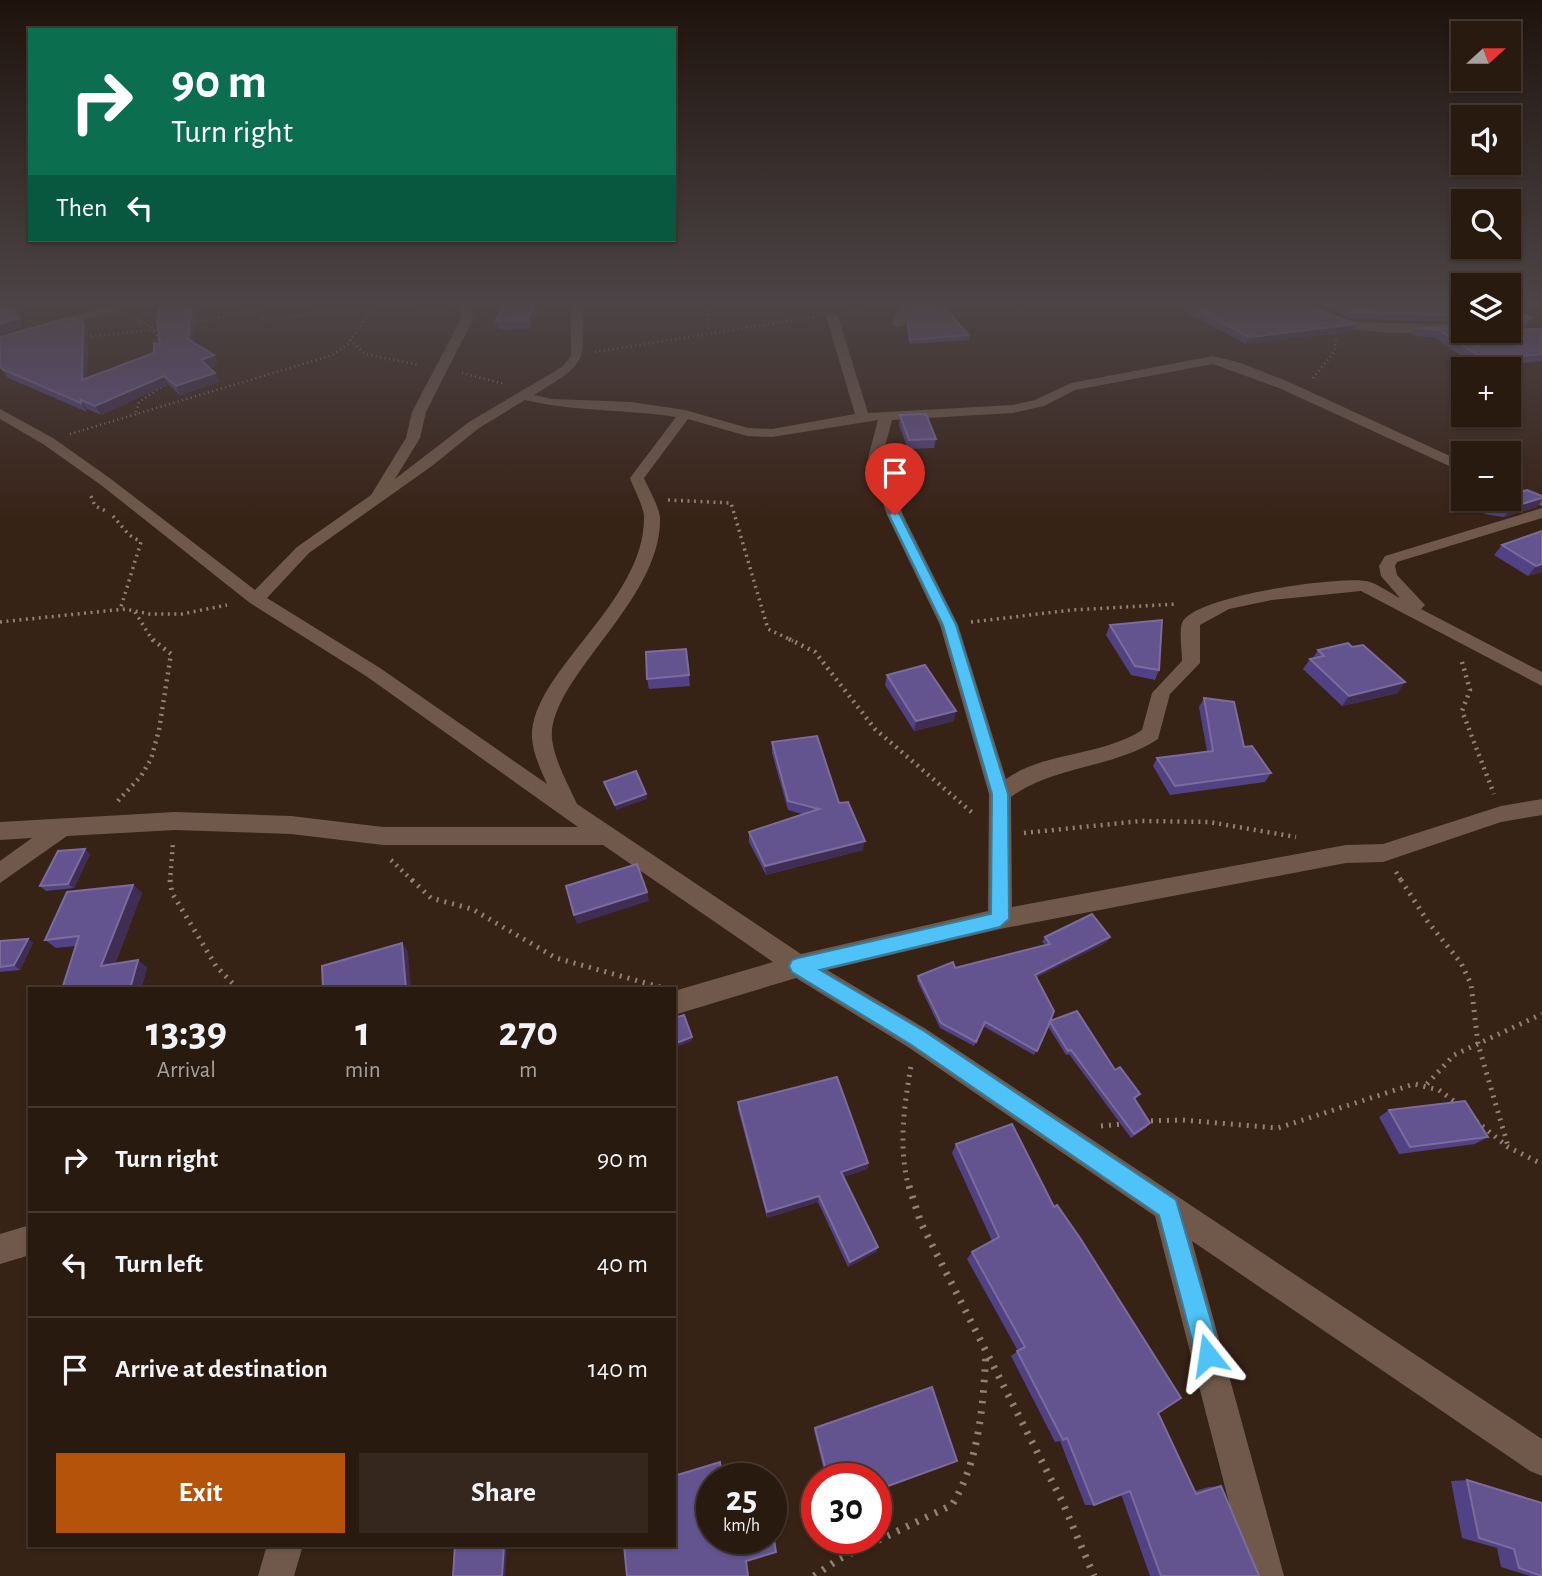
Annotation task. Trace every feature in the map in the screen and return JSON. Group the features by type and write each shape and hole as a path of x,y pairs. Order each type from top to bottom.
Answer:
{"street":[{"path":"375,499 413,438 419,412 439,375"},
{"path":"256,599 303,550 474,425 558,375"},
{"path":"850,375 863,417"},
{"path":"523,396 552,403 631,406 685,414 747,432 772,433 863,417 1013,409 1039,403 1071,387 1130,375"},
{"path":"1257,375 1451,461"},
{"path":"0,413 69,456 256,599 373,672 456,733 567,806 798,966 917,1038 1542,1459"},
{"path":"567,806 549,765 542,738 547,715 554,695 618,610 647,551 652,516 637,478 685,414"},
{"path":"886,415 875,458 895,515 949,625 1000,794 1000,919"},
{"path":"1521,493 1542,501"},
{"path":"1432,621 1389,576 1387,566 1391,559 1542,513"},
{"path":"1000,794 1031,772 1109,757 1138,745 1151,734 1156,699 1164,685 1191,663 1191,624 1198,616 1224,604 1272,594 1364,586 1542,680"},
{"path":"676,1002 798,966 1000,919 1346,854 1383,852 1501,814 1542,807"},
{"path":"0,831 175,821 291,825 383,836 608,836"},
{"path":"0,874 63,827"},
{"path":"1168,1208 1266,1576"},
{"path":"0,1249 28,1241"},
{"path":"276,1576 284,1547"}],"path":[{"path":"48,441 136,412 268,375"},
{"path":"469,375 502,383 523,396"},
{"path":"1316,375 1313,379 1333,407"},
{"path":"136,412 139,402 168,382"},
{"path":"69,456 87,483 92,503 111,514 129,536 141,542 131,578 121,590 120,610"},
{"path":"646,500 731,503 768,629 815,652 875,729 966,808 1000,833 1037,834 1141,821 1209,822 1304,839 1346,854"},
{"path":"0,622 120,610 182,614 256,599"},
{"path":"949,625 1072,610 1224,604"},
{"path":"100,824 144,773 153,755 163,705 164,679 171,654 154,643 135,612"},
{"path":"1432,621 1465,666 1470,690 1462,711 1501,814"},
{"path":"175,821 170,879 172,893 216,966 236,987"},
{"path":"383,836 391,861 431,898 472,909 556,958 659,987"},
{"path":"1383,852 1428,922 1461,963 1471,984 1478,1044 1508,1147"},
{"path":"1427,1084 1454,1055 1542,1014"},
{"path":"917,1038 901,1119 909,1193 1062,1501 1094,1576"},
{"path":"1140,1122 1182,1120 1278,1128 1414,1084 1427,1084 1443,1091 1463,1108"},
{"path":"1472,1117 1508,1147 1542,1164"},
{"path":"1088,1122 1101,1126 1127,1123"},
{"path":"814,1576 839,1559 952,1505 964,1490 981,1409 986,1351"}],"building":[{"path":"15,375 82,375 82,380 97,375 210,375 176,386 164,376 95,406 81,400 81,403"},
{"path":"926,414 936,439 909,440 900,415"},
{"path":"1527,490 1542,498 1521,504 1521,492"},
{"path":"1542,531 1542,564 1536,566 1502,545"},
{"path":"1162,620 1159,670 1135,666 1110,625"},
{"path":"1348,643 1352,647 1363,645 1405,682 1349,696 1310,659 1324,656 1318,650"},
{"path":"686,649 689,675 647,679 646,652"},
{"path":"925,665 956,711 916,721 887,675"},
{"path":"1204,698 1234,702 1244,747 1252,746 1271,773 1175,786 1157,758 1213,751"},
{"path":"817,736 839,803 848,802 865,841 765,866 749,832 819,809 788,801 772,742"},
{"path":"636,771 646,794 615,805 604,782"},
{"path":"85,849 68,884 40,886 58,851"},
{"path":"637,864 647,892 574,915 566,886"},
{"path":"133,885 101,966 138,960 131,987 63,987 79,936 45,940 67,892"},
{"path":"1092,914 1110,937 1035,975 1054,1011 1050,1021 1077,1011 1115,1070 1120,1067 1140,1094 1134,1098 1150,1123 1134,1134 1071,1050 1068,1051 1050,1022 1037,1051 985,1022 976,1042 941,1023 918,976 953,962 955,968 1050,944 1045,937"},
{"path":"28,939 14,965 0,967 0,941"},
{"path":"402,943 406,987 323,987 322,966"},
{"path":"684,1015 692,1037 676,1043 676,1017"},
{"path":"837,1077 868,1163 841,1172 878,1247 850,1262 819,1196 767,1212 738,1102"},
{"path":"1465,1101 1488,1137 1410,1147 1389,1110"},
{"path":"1012,1124 1054,1207 1057,1205 1080,1238 1181,1398 1158,1413 1196,1494 1221,1486 1259,1576 1161,1576 1130,1491 1094,1505 1067,1438 1063,1440 1017,1351 1025,1347 972,1252 999,1237 956,1144"},
{"path":"932,1387 957,1461 892,1485 892,1463 824,1463 815,1428"},
{"path":"696,1469 696,1554 769,1554 746,1561 748,1576 627,1576 624,1547 676,1547 676,1475"},
{"path":"1467,1480 1542,1503 1542,1576 1519,1568 1514,1549 1479,1538"},
{"path":"455,1547 504,1547 502,1576 453,1576"}],"route":[{"path":"895,515 949,625 979,715 1000,794 1000,919 798,966 917,1038 1168,1208 1208,1355"}]}
